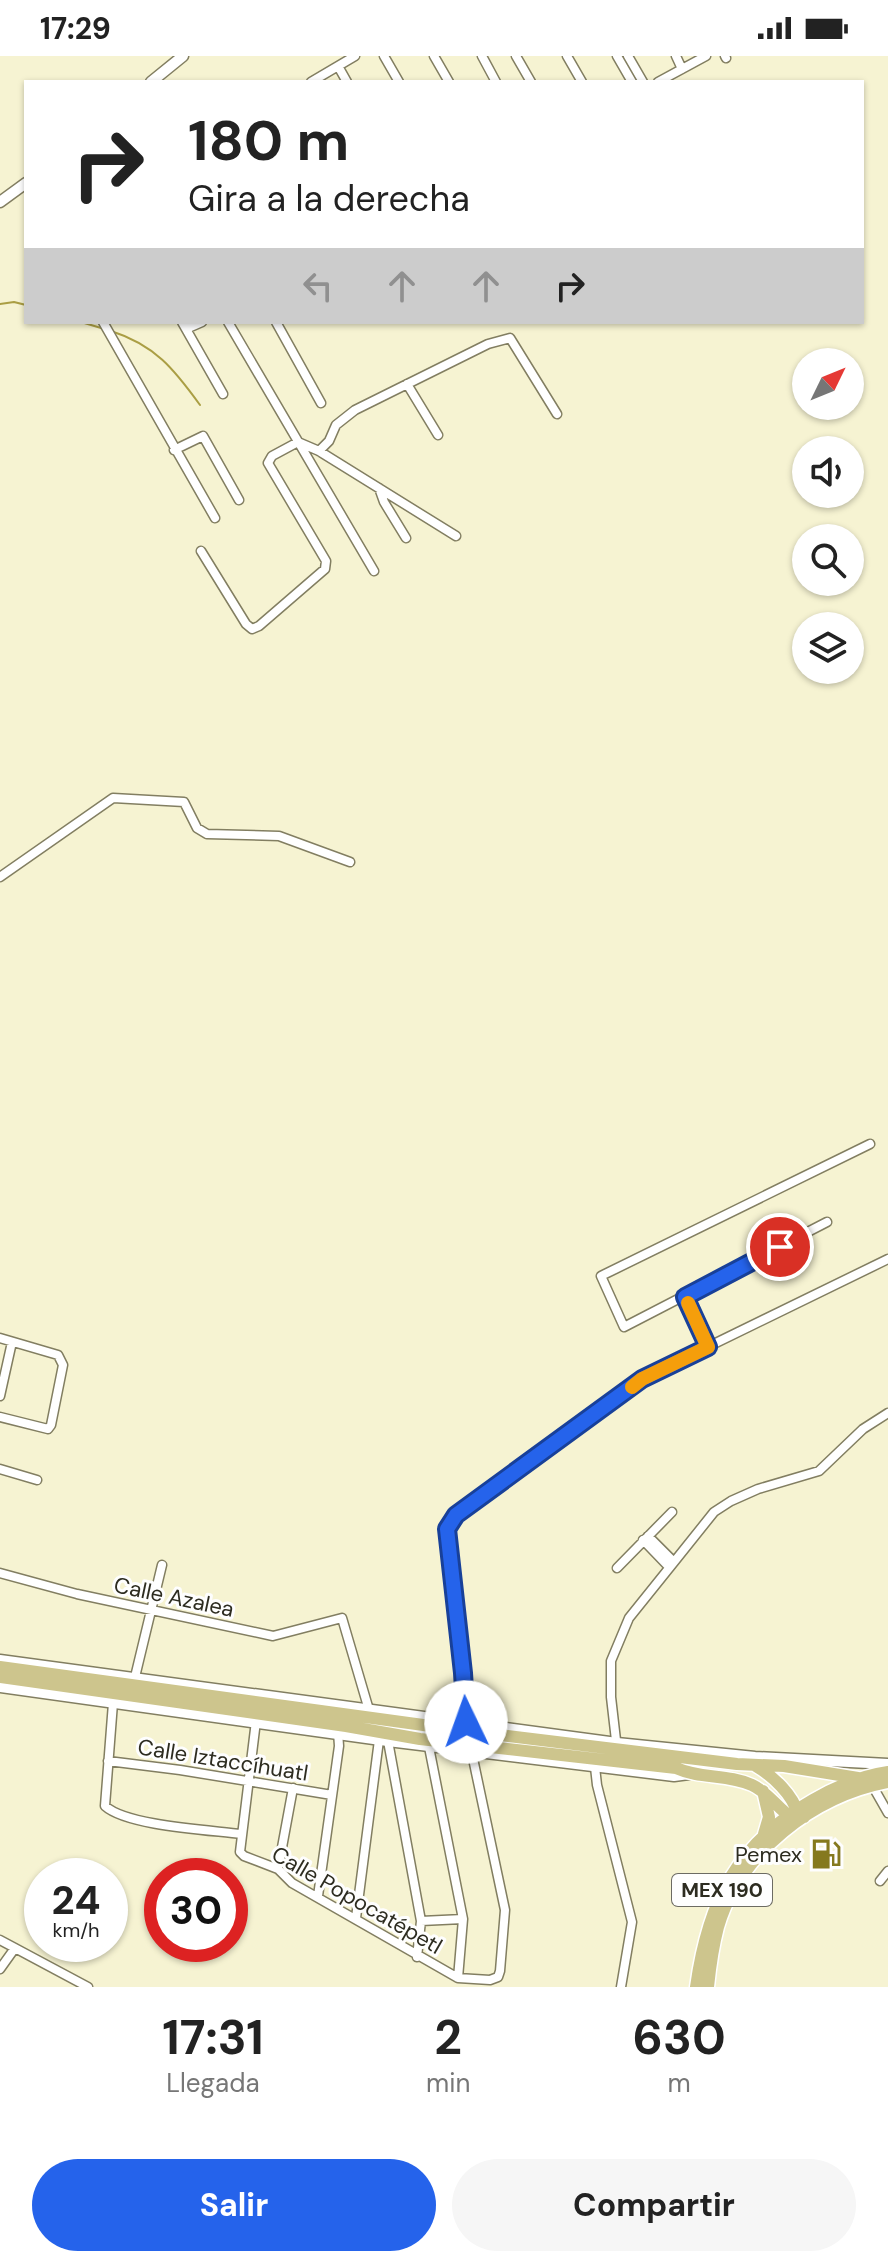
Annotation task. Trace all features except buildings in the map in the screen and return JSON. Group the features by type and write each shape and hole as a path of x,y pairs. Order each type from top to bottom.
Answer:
{"main road":[{"path":"0,1667 467,1726 618,1752 689,1774 737,1780 763,1791 796,1817"},
{"path":"0,1677 470,1748 618,1752 840,1773 858,1778"},
{"path":"727,1754 755,1765 772,1777 796,1817"},
{"name":"MEX 190","path":"696,1987 704,1939 716,1903 736,1867 760,1839 858,1778 888,1772"},
{"name":"MEX 190","path":"708,1987 718,1927 731,1896 758,1857 796,1817 872,1785 888,1782"},
{"path":"760,1839 766,1831 769,1817 763,1791"}],"street":[{"path":"155,80 183,56"},
{"path":"314,80 355,56"},
{"path":"384,56 398,80"},
{"path":"434,56 448,80"},
{"path":"482,56 495,80"},
{"path":"516,56 530,80"},
{"path":"567,56 581,80"},
{"path":"617,56 631,80"},
{"path":"628,56 642,80"},
{"path":"676,56 682,69"},
{"path":"662,80 706,56"},
{"path":"338,66 346,80"},
{"path":"0,202 24,184"},
{"path":"104,324 215,518"},
{"path":"229,324 374,571"},
{"path":"277,324 321,403"},
{"path":"184,326 223,394"},
{"path":"319,451 329,441 336,425 355,410 488,344 510,338 557,414"},
{"path":"407,384 438,435"},
{"path":"174,450 203,436 239,500"},
{"path":"298,442 319,451 456,536"},
{"path":"201,551 252,629 325,569 326,561 268,463 272,456 298,442"},
{"path":"379,488 406,538"},
{"path":"0,877 113,798 184,802 197,828 207,834 279,836 350,862"},
{"path":"827,1222 624,1327 601,1276 870,1144"},
{"path":"470,1748 447,1529 456,1515 642,1379 888,1259"},
{"path":"685,1297 708,1347"},
{"path":"0,1338 58,1355 62,1359 48,1429 0,1417"},
{"path":"0,1396 12,1342"},
{"path":"888,1413 863,1429 819,1471 758,1489 714,1512 629,1618 611,1661 611,1697 618,1752 727,1754 888,1764"},
{"path":"0,1469 37,1480"},
{"path":"617,1568 672,1512"},
{"path":"645,1538 672,1564"},
{"path":"135,1677 162,1565"},
{"name":"Calle Azalea","path":"0,1573 152,1611 273,1636 342,1618 369,1710"},
{"path":"0,1660 467,1726"},
{"path":"0,1687 429,1747 470,1748 674,1776 689,1774"},
{"path":"113,1703 105,1806 110,1811 139,1821 241,1834 251,1781 256,1721"},
{"path":"318,1896 338,1732"},
{"path":"356,1918 384,1741"},
{"path":"384,1741 421,1921 417,1957"},
{"path":"429,1747 463,1919 458,1978"},
{"name":"Calle Popocatépetl","path":"241,1834 240,1852 249,1859 278,1869 292,1883 356,1918 417,1957 458,1978 490,1980 498,1977 505,1910 470,1748"},
{"name":"Calle Iztaccíhuatl","path":"108,1761 332,1795"},
{"path":"595,1767 632,1922 621,1987"},
{"path":"872,1785 888,1813"},
{"path":"278,1869 293,1788"},
{"path":"880,1881 888,1871"},
{"path":"421,1921 463,1919"},
{"path":"0,1940 88,1987"},
{"path":"0,1969 15,1948"}],"waterway":[{"path":"0,304 24,304"},
{"path":"88,324 101,328"},
{"path":"111,331 152,351 181,380 200,405"}],"slow traffic":[{"path":"632,1387 642,1379 708,1347 688,1303"}],"place":[{"name":"Pemex","path":"826,1854"}],"route":[{"path":"466,1722 447,1543 447,1529 456,1515 642,1379 708,1347 685,1297 780,1247"}]}
